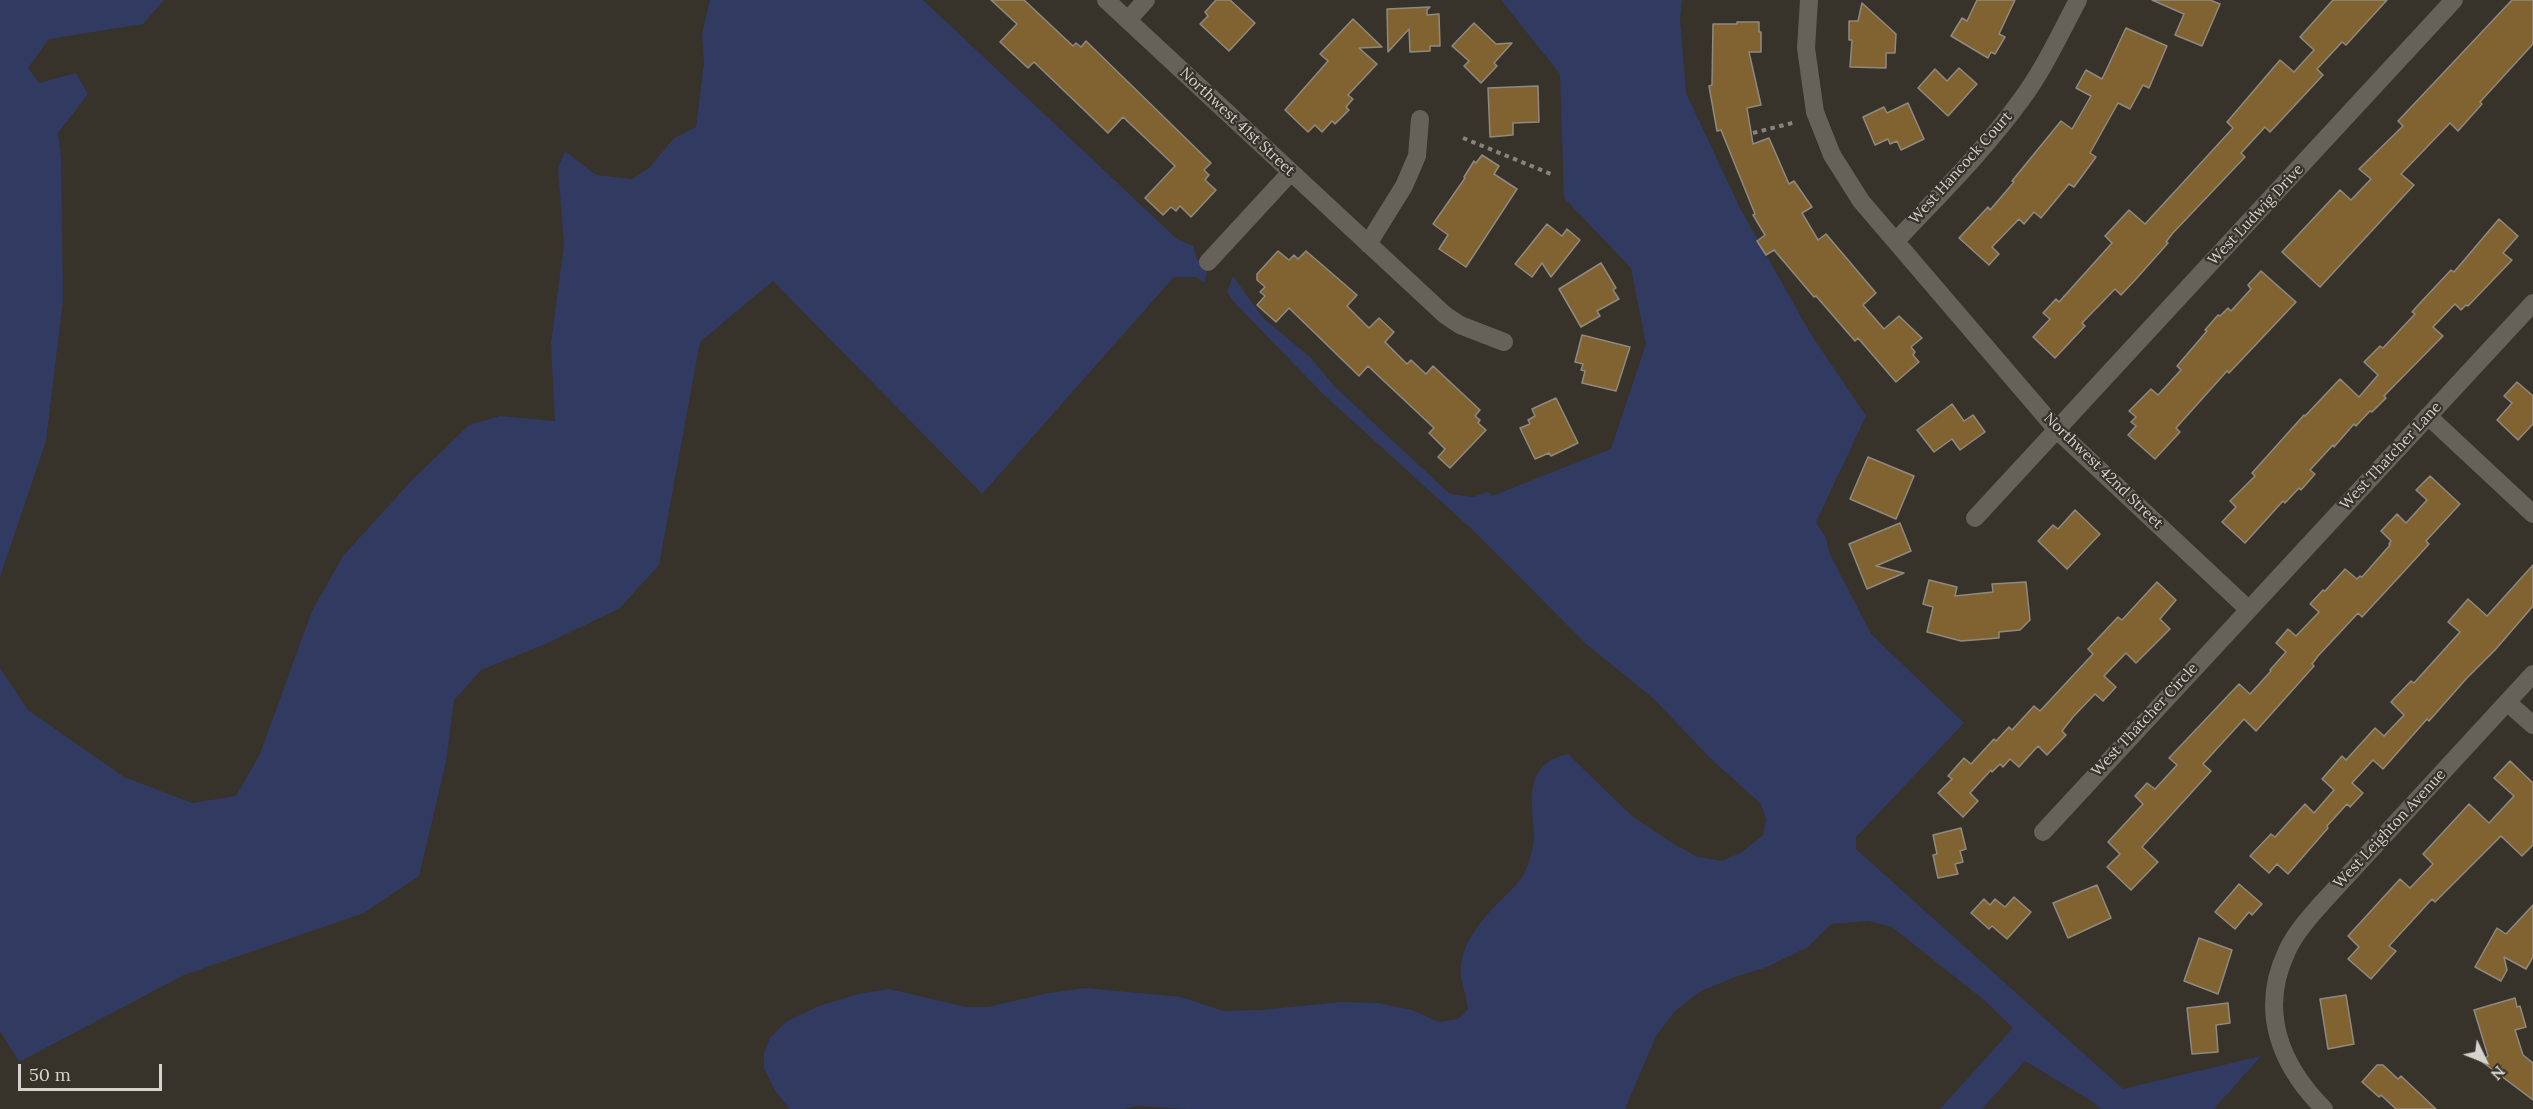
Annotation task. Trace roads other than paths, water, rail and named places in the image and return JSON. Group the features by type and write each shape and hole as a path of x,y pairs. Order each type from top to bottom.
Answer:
{"street":[{"name":"Northwest 41st Street","path":"1106,0 1445,315 1460,325 1504,342"},
{"path":"1128,20 1146,0"},
{"name":"Northwest 42nd Street","path":"1809,0 1806,48 1815,112 1832,154 1861,201 2057,430 2248,609"},
{"name":"West Hancock Court","path":"1896,241 1989,142 2041,70 2078,0"},
{"name":"West Ludwig Drive","path":"1975,518 2454,0"},
{"path":"1368,244 1404,186 1417,156 1420,119"},
{"path":"1209,262 1291,172"},
{"name":"West Thatcher Lane","path":"2248,609 2533,303"},
{"path":"2428,416 2533,514"},
{"name":"West Thatcher Circle","path":"2043,832 2248,609"},
{"name":"West Leighton Avenue","path":"2324,1109 2300,1083 2283,1053 2276,1028 2274,1001 2278,976 2286,952 2299,929 2533,674"},
{"path":"2507,702 2533,726"}]}
